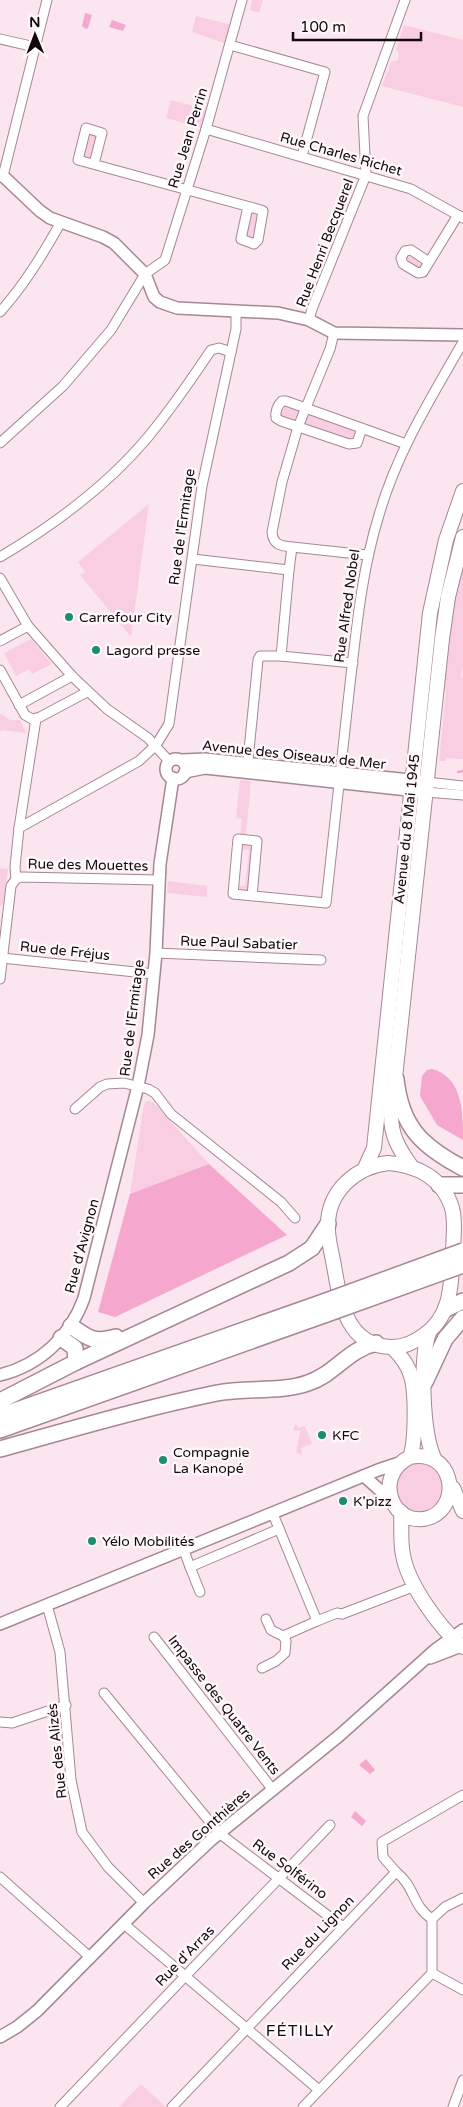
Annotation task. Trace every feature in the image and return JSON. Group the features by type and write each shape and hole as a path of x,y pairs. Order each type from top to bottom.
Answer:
{"highway":[{"path":"396,1079 400,1105 407,1123 428,1145 463,1168"},
{"path":"439,1185 463,1185"},
{"path":"0,1401 76,1362 289,1263 312,1248 328,1224"},
{"path":"0,1430 327,1307 463,1252"},
{"path":"0,1416 327,1307 463,1265"},
{"path":"446,1309 463,1301"},
{"path":"425,1382 445,1339 463,1318"},
{"path":"71,1326 88,1339 96,1340 104,1340 151,1327"},
{"path":"61,1338 74,1348 76,1362"},
{"path":"0,1449 153,1406 221,1392 308,1383 332,1370 355,1351 376,1343"}],"main road":[{"name":"Avenue du 8 Mai 1945","path":"365,1168 374,1148 430,613 446,540 463,491"},
{"name":"Avenue du 8 Mai 1945","path":"411,1166 396,1144 391,1126 445,616 463,537"},
{"name":"Avenue du 8 Mai 1945","path":"388,1163 411,1166 426,1174 439,1185 447,1196 452,1209 454,1223 451,1292 446,1309 429,1332 418,1340 392,1347 376,1343 358,1333 348,1322 338,1293 328,1224 334,1197 343,1185 365,1168 388,1163"},
{"name":"Avenue du 8 Mai 1945","path":"429,1332 425,1352 426,1431 434,1458 446,1467 463,1511"},
{"path":"392,1347 405,1362 412,1377 414,1442 405,1460 390,1477 389,1494 397,1507 403,1554 415,1586 440,1622 460,1640"},
{"path":"405,1460 426,1456 434,1458"},
{"path":"397,1507 420,1519 439,1514 446,1507 453,1488"}],"street":[{"path":"47,0 2,176 40,211 61,222 103,237 114,243 145,274 154,297 160,302 177,308 278,313 310,320 334,333 463,335"},
{"name":"Rue Jean Perrin","path":"145,274 162,264 168,254 186,189 206,129 242,0"},
{"path":"366,175 363,116 405,0"},
{"path":"0,39 35,47"},
{"path":"230,45 325,72 302,156"},
{"name":"Rue Charles Richet","path":"206,129 411,188 460,217"},
{"path":"94,164 251,207"},
{"name":"Rue Henri Becquerel","path":"310,320 312,309 366,175"},
{"path":"429,262 460,217"},
{"path":"0,312 16,295 36,266 61,222"},
{"path":"0,443 63,386 111,330 145,274"},
{"name":"Rue de l'Ermitage","path":"19,828 139,761 164,735 168,724 202,486 236,330 236,312"},
{"path":"334,333 330,349 298,426 282,482 272,539 277,544 367,555"},
{"name":"Rue Alfred Nobel","path":"252,896 326,903 357,621 367,555 379,513 406,444 426,404 463,342"},
{"path":"0,557 48,527 90,495 118,468 147,438 211,350 219,348 231,352"},
{"path":"362,428 358,443 354,445 276,418 278,404 286,401 362,428 406,444"},
{"path":"281,656 292,546"},
{"path":"193,559 289,570"},
{"path":"0,578 28,626 72,676 107,709 156,745 169,761"},
{"path":"0,641 28,626"},
{"path":"247,768 258,660 260,656 281,656 353,663"},
{"path":"0,670 34,734"},
{"path":"19,704 72,676"},
{"path":"25,715 36,719 87,692"},
{"path":"0,979 4,914 12,886 16,879 15,867 19,828 36,719"},
{"path":"175,758 182,760 186,766 185,772 180,778 173,778 168,775 166,769 169,761 175,758"},
{"name":"Avenue des Oiseaux de Mer","path":"182,760 205,759 247,768 411,785 463,795"},
{"name":"Avenue des Oiseaux de Mer","path":"185,772 205,768 247,768"},
{"name":"Rue de l'Ermitage","path":"173,778 159,880 156,953 148,1035 138,1086 155,1093 170,1114 281,1202 295,1218"},
{"name":"Avenue des Oiseaux de Mer","path":"426,787 463,786"},
{"path":"238,839 257,841 252,896 233,894 238,839"},
{"name":"Rue des Mouettes","path":"16,879 21,877 159,880"},
{"name":"Rue Paul Sabatier","path":"156,953 321,960"},
{"name":"Rue de Fréjus","path":"2,958 154,974"},
{"path":"75,1109 100,1087 107,1084 138,1086"},
{"name":"Rue d'Avignon","path":"0,1376 33,1363 47,1352 71,1326 80,1308 138,1086"},
{"path":"0,1624 183,1548 273,1514 405,1460"},
{"path":"364,1476 397,1507"},
{"path":"273,1514 317,1621"},
{"path":"190,1567 280,1529"},
{"path":"183,1548 200,1592"},
{"path":"283,1636 337,1613 342,1614 415,1586"},
{"name":"Rue des Alizés","path":"47,1604 60,1652 71,1780 82,1832 108,1866 144,1903"},
{"path":"262,1668 276,1662 285,1653 286,1641 283,1636 271,1630 266,1619"},
{"name":"Impasse des Quatre Vents","path":"154,1637 273,1790"},
{"name":"Rue des Gonthières","path":"0,2037 17,2027 37,2011 144,1903 219,1833 340,1735 435,1650 460,1640"},
{"name":"Rue Solférino","path":"104,1693 219,1833 343,1928"},
{"path":"0,1722 12,1724 66,1705"},
{"path":"432,1919 420,1908 405,1879 383,1857 382,1842 463,1794"},
{"name":"Rue d'Arras","path":"60,2107 330,1825"},
{"name":"Rue du Lignon","path":"172,2107 396,1872"},
{"path":"0,1877 91,1958"},
{"path":"303,2107 432,1972 432,1919 445,1907 463,1898"},
{"path":"124,1924 319,2090"},
{"path":"432,1972 463,1990"},
{"path":"453,2107 460,2099 463,2080"}],"shaded area":[{"path":"252,0 263,0 259,13 250,10"},
{"path":"85,13 92,15 86,29 82,26"},
{"path":"196,16 235,26 230,45 192,32"},
{"path":"112,20 126,25 123,31 109,27"},
{"path":"404,25 463,40 463,107 382,86 391,62 398,60 399,54 396,49"},
{"path":"171,100 211,111 206,129 166,118"},
{"path":"86,128 102,133 94,164 78,160"},
{"path":"261,210 258,240 241,235 247,211"},
{"path":"405,251 429,262 418,273 401,256"},
{"path":"282,401 362,428 357,443 281,421 278,404"},
{"path":"149,504 131,637 80,575 85,572 78,562"},
{"path":"463,556 463,667 461,677 463,678 463,759 446,758 446,761 439,761 446,691 442,686 447,636"},
{"path":"31,639 52,664 32,674 29,669 16,676 4,653"},
{"path":"2,714 10,720 20,720 26,733 2,730 0,732 0,715"},
{"path":"240,780 251,781 246,835 240,834 242,819 236,818"},
{"path":"246,844 252,849 249,888 245,892 238,886 245,886 249,850 242,849"},
{"path":"0,868 8,869 3,904 0,906"},
{"path":"168,881 207,886 207,897 167,893"},
{"path":"432,1069 442,1073 450,1080 459,1097 463,1119 463,1140 437,1125 420,1096 422,1076 427,1070"},
{"path":"147,1101 153,1102 209,1164 130,1194 144,1104"},
{"path":"209,1164 287,1235 115,1317 98,1312 130,1194"},
{"path":"296,1423 298,1428 305,1426 312,1444 301,1448 302,1454 296,1453 300,1431 293,1430"},
{"path":"420,1463 429,1465 437,1470 442,1478 444,1487 442,1496 437,1504 429,1509 420,1511 411,1509 403,1504 398,1496 396,1487 398,1478 403,1470 411,1465"},
{"path":"366,1759 375,1770 370,1774 359,1765"},
{"path":"355,1811 366,1821 362,1826 351,1817"},
{"path":"141,2084 166,2107 119,2107"}],"waterway":[{"path":"458,772 463,771"}],"place":[{"name":"Carrefour City","path":"69,617"},
{"name":"Lagord presse","path":"96,650"},
{"name":"KFC","path":"322,1435"},
{"name":"Compagnie La Kanopé","path":"163,1460"},
{"name":"K'pizz","path":"343,1501"},
{"name":"Yélo Mobilités","path":"92,1541"}],"district":[{"name":"FÉTILLY","path":"300,2031"}]}
